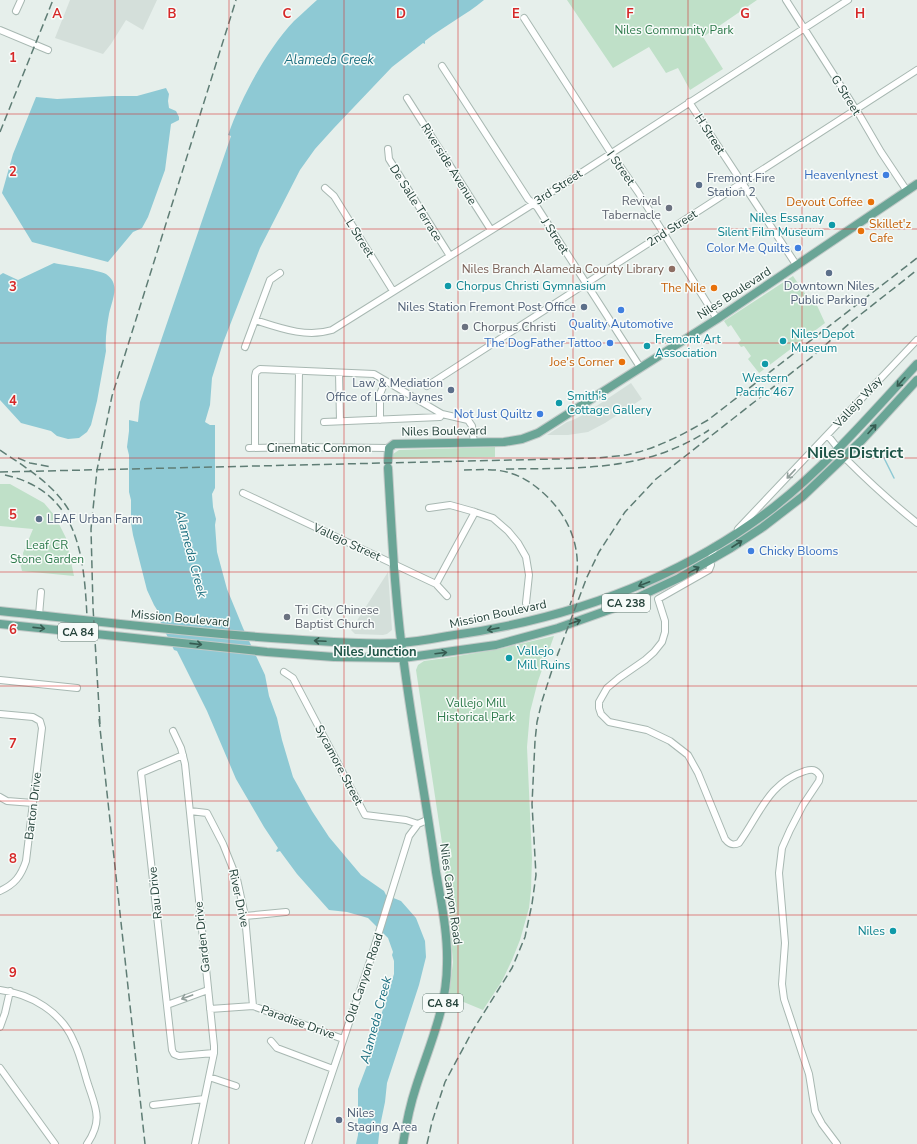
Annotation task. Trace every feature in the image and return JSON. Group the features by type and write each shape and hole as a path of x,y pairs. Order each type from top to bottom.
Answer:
{"main road":[{"name":"Niles Boulevard","path":"401,643 394,564 388,465 389,448 394,444 512,441 538,433 797,266 917,184"},
{"name":"Mission Boulevard","path":"0,611 260,637 372,644 401,643 491,630 531,621 586,605 650,581 679,567 734,534 758,518 794,490 839,448 917,364"},
{"name":"Mission Boulevard","path":"0,624 267,652 334,657 403,658 496,645 558,628 617,607 640,597 710,561 763,527 802,497 862,440 917,380"},
{"path":"758,518 763,527"},
{"name":"Niles Canyon Road","path":"401,643 446,935 447,963 446,985 442,1009 436,1031 415,1089 403,1144"}],"street":[{"path":"16,10 21,0"},
{"name":"G Street","path":"786,0 881,152 907,190"},
{"name":"3rd Street","path":"255,320 293,331 326,331 337,327 533,204 848,0"},
{"name":"I Street","path":"524,18 610,153 638,192 716,319"},
{"path":"0,30 48,50"},
{"name":"J Street","path":"442,66 640,367"},
{"name":"2nd Street","path":"427,386 917,70"},
{"name":"Riverside Avenue","path":"406,98 491,230"},
{"name":"H Street","path":"689,102 797,266"},
{"name":"De Salle Terrace","path":"388,150 389,159 450,256"},
{"name":"L Street","path":"325,188 334,196 394,291"},
{"path":"245,347 270,280 280,273"},
{"name":"Vallejo Way","path":"734,534 917,340"},
{"name":"Cinematic Common","path":"299,371 260,369 256,372 252,448 389,448"},
{"path":"298,447 299,371 374,374 385,382 442,414 468,420 472,426 474,443"},
{"path":"339,373 340,421"},
{"path":"380,420 380,394 385,382"},
{"path":"324,422 440,417 442,414"},
{"path":"827,435 845,457 889,500 917,523"},
{"name":"Vallejo Street","path":"243,493 436,584 447,596"},
{"path":"429,508 450,505 475,512 493,518 508,531 518,543 526,557 529,575 526,603"},
{"path":"436,584 475,512"},
{"path":"715,546 710,561 711,568 707,572 658,599 665,621 665,632 662,642 646,660 618,678 607,688 600,702 599,708 604,718 609,722 647,730 670,741 688,755 698,773 725,840 730,844 739,843 772,792 785,780 798,773 812,769 817,771 820,776 820,782 803,806 782,848 779,873 784,944 782,984 784,999 809,1074 815,1110 822,1124 837,1144"},
{"path":"39,615 41,592"},
{"name":"Sycamore Street","path":"284,672 293,678 365,815 406,820 418,824"},
{"path":"0,680 77,688"},
{"name":"Barton Drive","path":"0,714 33,717 40,721 42,728 26,861 22,873 10,887 0,891"},
{"name":"Garden Drive","path":"173,731 183,755 214,1053 195,1144"},
{"name":"Rau Drive","path":"183,755 141,773 172,1050 174,1057 214,1053"},
{"path":"0,798 6,801 33,804"},
{"name":"River Drive","path":"190,812 207,813 223,844 237,879 245,916 254,1006"},
{"path":"418,824 429,819"},
{"name":"Old Canyon Road","path":"308,1144 372,957 409,836 418,824"},
{"path":"245,916 286,912"},
{"path":"0,990 10,991 31,998 48,1009 64,1025 74,1042 98,1115 95,1132 87,1144"},
{"path":"167,1005 208,990"},
{"path":"0,1027 10,991"},
{"path":"210,1009 254,1006"},
{"name":"Paradise Drive","path":"254,1006 343,1039"},
{"path":"272,1041 277,1048 333,1069"},
{"path":"0,1068 55,1144"},
{"path":"209,1077 236,1086"},
{"path":"152,1105 204,1099"}],"shaded area":[{"path":"70,0 157,0 143,30 126,20 103,54 55,38"},
{"path":"631,383 642,399 605,423 588,432 568,435 547,435 567,422 583,415"},
{"path":"388,572 392,630 383,635 355,634 351,630"}],"green space":[{"name":"Niles Community Park","path":"567,0 757,0 703,37 723,69 690,90 678,68 666,73 649,47 613,68"},
{"path":"793,276 810,301 813,299 815,301 825,323 759,373 748,359 751,356 744,346 741,347 738,343 741,340 731,325 728,327 724,321"},
{"path":"495,447 495,457 392,459 393,454 399,450"},
{"name":"Leaf CR Stone Garden","path":"0,484 10,484 44,503 55,516 66,538 74,576 22,571 20,563 24,562 23,553 33,529 0,526"},
{"name":"Vallejo Mill Historical Park","path":"554,636 538,681 530,712 527,747 532,858 529,908 520,940 512,960 502,981 483,1010 449,996 453,962 444,856 416,670 418,665 424,661 499,649"}],"water":[{"name":"Alameda Creek","path":"317,0 484,0 425,41 425,44 423,43 392,67 315,149 300,170 260,248 223,343 212,378 210,405 205,422 210,425 215,425 215,488 212,494 216,519 217,552 227,589 265,675 269,696 277,718 293,777 312,811 329,837 361,875 384,891 386,895 401,901 416,918 425,941 426,957 419,985 387,1083 378,1144 356,1144 358,1135 358,1089 369,1060 373,1041 394,974 393,952 388,938 368,918 347,912 329,910 297,874 280,851 276,851 278,848 236,779 207,711 177,651 174,650 159,619 159,613 147,590 133,535 131,523 131,500 129,492 129,455 127,447 129,420 138,422 140,402 231,136 228,135 240,105 274,46 294,21"},
{"path":"166,88 169,94 169,108 176,111 179,120 171,124 165,170 148,217 142,228 133,232 108,262 32,242 2,193 13,154 36,97 57,99 137,96"},
{"path":"54,263 102,272 111,278 114,287 106,337 106,351 97,401 91,425 87,432 79,438 68,439 57,436 51,431 21,423 0,400 0,275 3,273 18,280"}],"waterway":[{"path":"882,454 894,478"}],"railway":[{"path":"0,132 53,0"},
{"path":"100,724 93,607 91,529 97,470 112,396 236,0"},
{"path":"0,472 598,458 626,455 658,445 679,436 708,420 917,258"},
{"path":"427,1144 432,1122 445,1082 473,1030 512,968 525,937 536,875 532,804 537,722 554,664 587,577 599,552 625,512 656,479 813,356 851,322 917,270"},
{"path":"506,469 585,467 636,461 661,454 685,444 709,430"},
{"path":"0,450 32,472 52,489 68,508 74,520"},
{"path":"18,458 30,463 51,467"},
{"path":"464,470 493,470 514,474 534,485 563,515 575,543 577,558 575,589 570,605"},
{"path":"5,475 29,483 48,495 62,511 72,529 79,549 86,594 87,617"},
{"path":"99,719 145,1144"}],"place":[{"name":"Heavenlynest","path":"886,175"},
{"name":"Fremont Fire Station 2","path":"699,185"},
{"name":"Devout Coffee","path":"871,202"},
{"name":"Revival Tabernacle","path":"669,208"},
{"name":"Niles Essanay Silent Film Museum","path":"832,225"},
{"name":"Skillet'z Cafe","path":"861,231"},
{"name":"Color Me Quilts","path":"798,248"},
{"name":"Niles Branch Alameda County Library","path":"672,269"},
{"name":"Downtown Niles Public Parking","path":"829,273"},
{"name":"Chorpus Christi Gymnasium","path":"448,286"},
{"name":"The Nile","path":"714,288"},
{"name":"Niles Station Fremont Post Office","path":"584,307"},
{"name":"Quality Automotive","path":"621,310"},
{"name":"Chorpus Christi","path":"465,327"},
{"name":"Niles Depot Museum","path":"783,341"},
{"name":"The DogFather Tattoo","path":"610,343"},
{"name":"Fremont Art Association","path":"647,346"},
{"name":"Joe's Corner","path":"622,362"},
{"name":"Western Pacific 467","path":"765,364"},
{"name":"Law & Mediation Office of Lorna Jaynes","path":"451,390"},
{"name":"Smith's Cottage Gallery","path":"559,403"},
{"name":"Not Just Quiltz","path":"540,414"},
{"name":"LEAF Urban Farm","path":"39,519"},
{"name":"Chicky Blooms","path":"751,551"},
{"name":"Tri City Chinese Baptist Church","path":"287,617"},
{"name":"Vallejo Mill Ruins","path":"509,658"},
{"name":"Niles","path":"893,931"},
{"name":"Niles Staging Area","path":"339,1120"}],"district":[{"name":"Niles District","path":"855,453"},
{"name":"Niles Junction","path":"375,652"}]}
